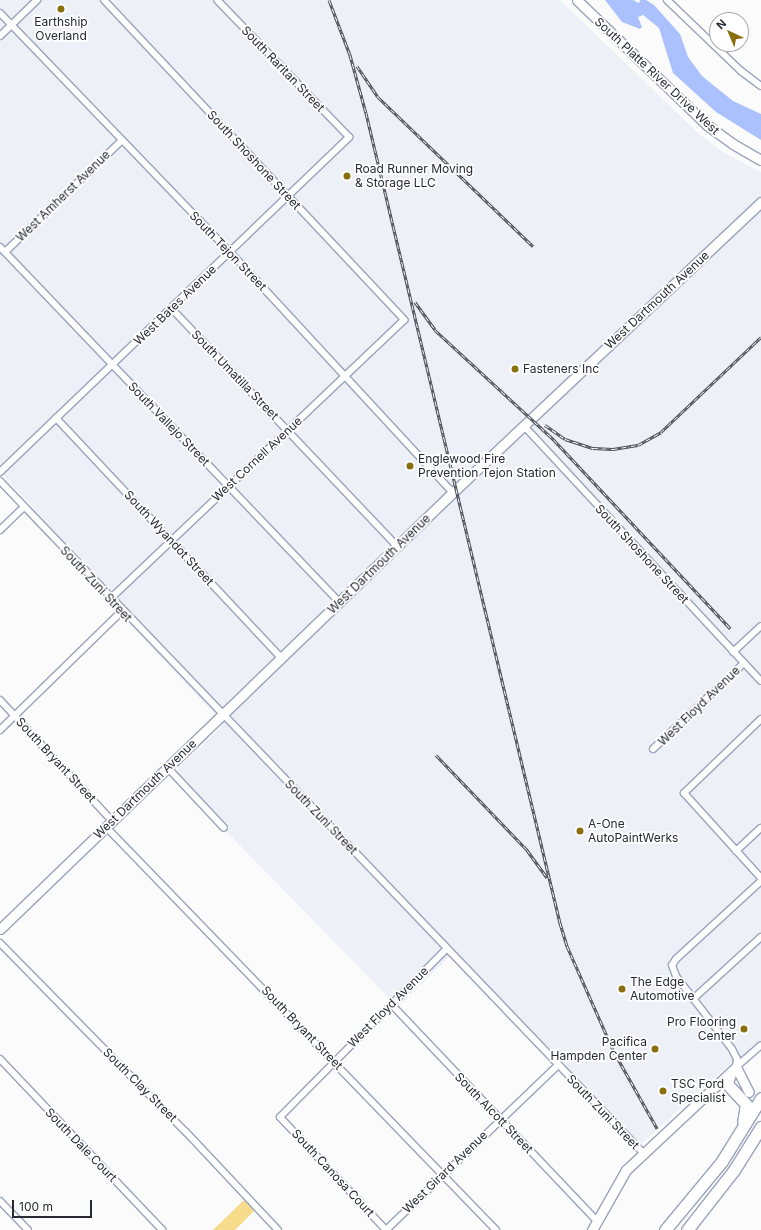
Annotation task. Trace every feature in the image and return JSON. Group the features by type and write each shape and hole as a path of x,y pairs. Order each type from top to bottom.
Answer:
{"highway":[{"path":"729,1086 743,1098 747,1108 735,1142"},
{"path":"666,1230 735,1142 761,1097"},
{"path":"741,1159 761,1127"},
{"path":"687,1230 761,1134"}],"main road":[{"name":"South Platte River Drive West","path":"577,0 706,125 733,144 761,160"},
{"name":"West Dartmouth Avenue","path":"0,929 397,546 761,202"},
{"path":"592,1230 622,1174 736,1067 749,1092"},
{"path":"714,1087 729,1086 761,1097"}],"street":[{"path":"0,36 37,0"},
{"name":"South Shoshone Street","path":"104,0 404,320"},
{"name":"South Raritan Street","path":"217,0 349,137"},
{"path":"667,0 741,71 761,86"},
{"name":"South Tejon Street","path":"0,13 230,252 453,493"},
{"name":"West Bates Avenue","path":"0,472 349,137"},
{"name":"West Amherst Avenue","path":"5,252 122,140"},
{"name":"South Vallejo Street","path":"0,247 339,602"},
{"name":"South Umatilla Street","path":"171,308 397,546"},
{"name":"West Cornell Avenue","path":"110,599 404,320"},
{"name":"South Wyandot Street","path":"56,418 281,658"},
{"name":"South Shoshone Street","path":"524,426 761,681"},
{"name":"South Zuni Street","path":"0,481 110,599 643,1153"},
{"path":"0,530 24,507"},
{"path":"0,730 122,611"},
{"name":"West Floyd Avenue","path":"733,652 761,626"},
{"name":"West Floyd Avenue","path":"653,749 744,663"},
{"name":"South Bryant Street","path":"0,700 109,824 334,1062 496,1230"},
{"path":"761,719 684,793 761,878"},
{"path":"168,767 224,828"},
{"path":"736,851 761,828"},
{"path":"729,1086 736,1067 737,1059 732,1049 673,972 673,962 761,882"},
{"path":"693,999 761,937"},
{"name":"South Clay Street","path":"0,943 186,1132 278,1230"},
{"name":"West Floyd Avenue","path":"280,1117 446,949"},
{"name":"South Alcott Street","path":"392,1005 598,1220"},
{"path":"736,1067 761,1045"},
{"name":"South Dale Court","path":"0,1059 161,1230"},
{"name":"West Girard Avenue","path":"386,1230 442,1174 558,1065"},
{"name":"South Canosa Court","path":"280,1117 386,1230"},
{"path":"0,1201 28,1230"}],"shaded area":[{"path":"0,0 560,0 699,134 726,154 761,172 761,1046 731,1063 640,1145 455,951 398,1007 171,775 224,724 27,516 34,508 0,472"},
{"path":"244,1200 254,1211 235,1230 213,1230"}],"water":[{"path":"605,0 633,0 639,3 640,0 646,0 654,5 680,34 688,57 702,76 733,101 761,114 761,140 716,112 673,73 659,28 643,15 638,17 642,27 640,29 622,22"}],"railway":[{"path":"329,0 350,55 366,113 560,923 567,946 613,1050 657,1128"},
{"path":"357,66 378,97 533,246"},
{"path":"415,302 435,330 554,440 730,628"},
{"path":"545,425 565,439 593,448 613,449 638,445 661,432 761,337"},
{"path":"436,755 527,850 547,878"}],"place":[{"name":"Earthship Overland","path":"61,9"},
{"name":"Road Runner Moving & Storage LLC","path":"347,176"},
{"name":"Fasteners Inc","path":"515,369"},
{"name":"Englewood Fire Prevention Tejon Station","path":"410,466"},
{"name":"A-One AutoPaintWerks","path":"580,831"},
{"name":"The Edge Automotive","path":"622,989"},
{"name":"Pro Flooring Center","path":"744,1029"},
{"name":"Pacifica Hampden Center","path":"655,1049"},
{"name":"TSC Ford Specialist","path":"663,1091"}]}
